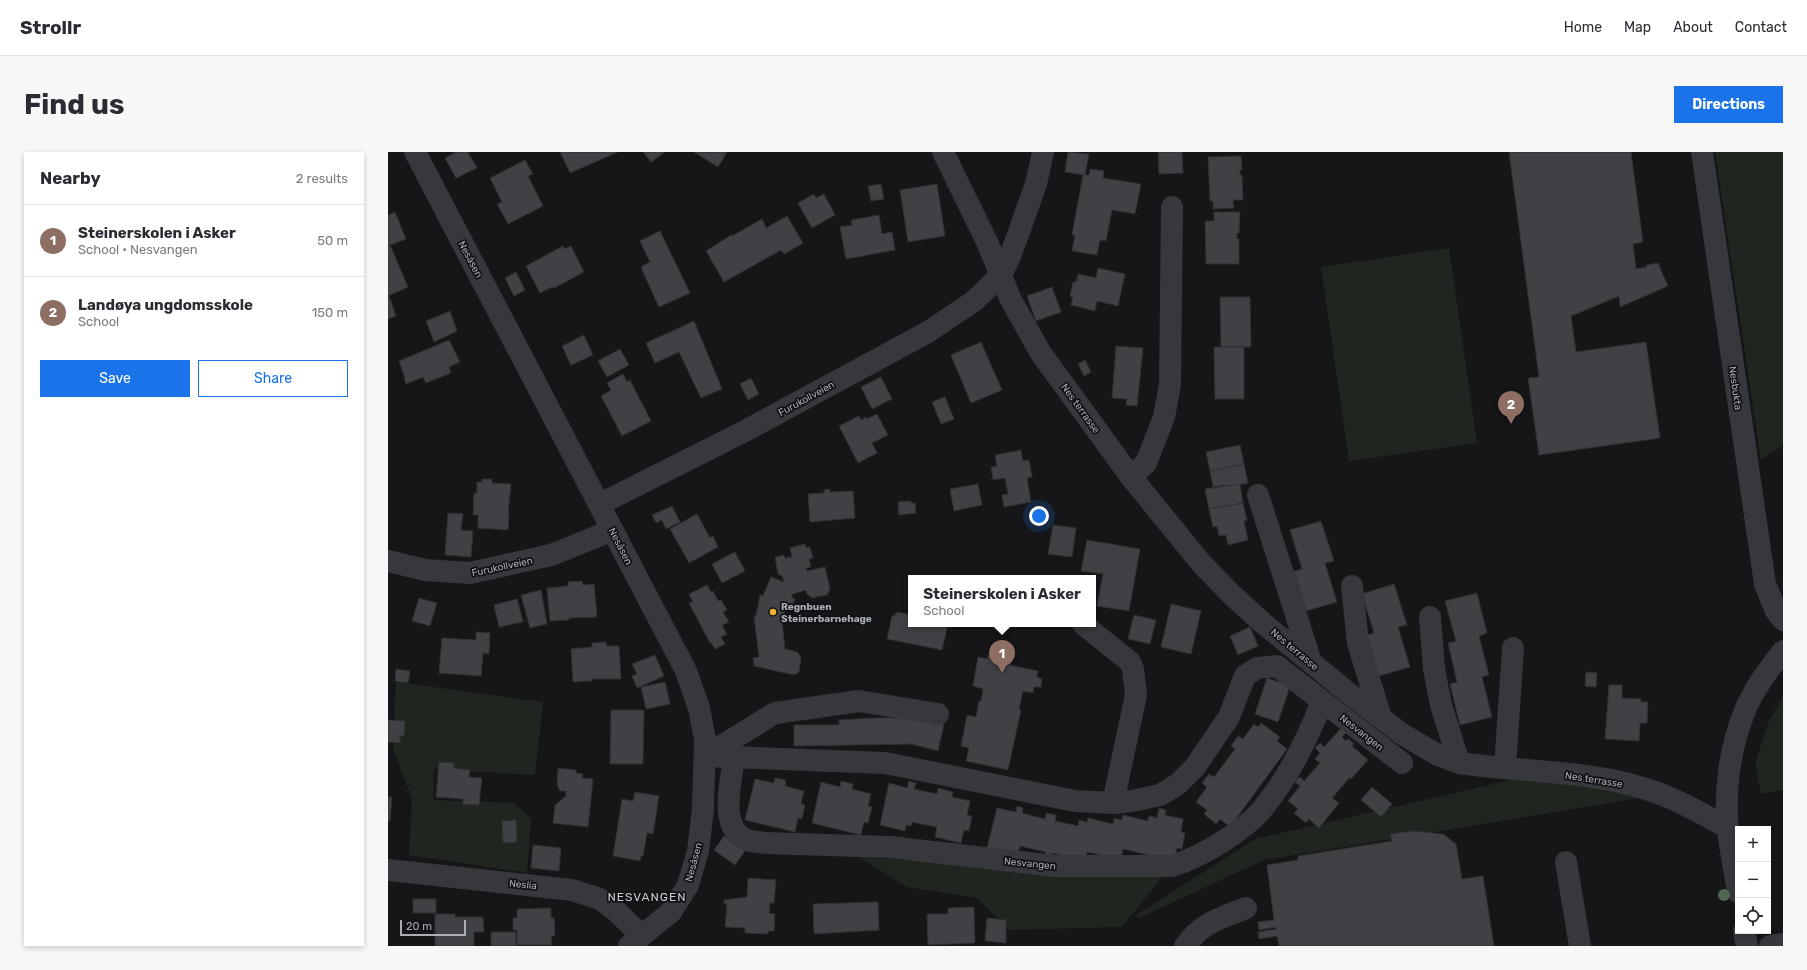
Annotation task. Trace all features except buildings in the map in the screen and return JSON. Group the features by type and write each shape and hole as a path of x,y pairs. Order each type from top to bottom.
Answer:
{"street":[{"name":"Nesåsen","path":"415,152 686,671 702,722 705,756 703,808 698,851 688,885 671,912 636,941"},
{"name":"Nes terrasse","path":"943,152 1001,275 1010,298 1040,352 1131,477 1201,563 1232,595 1311,662 1381,718 1402,734 1438,756 1459,763 1603,779 1645,788 1679,801 1728,828"},
{"path":"1001,275 1022,225 1036,184 1043,152"},
{"name":"Nesbukta","path":"1702,152 1765,584 1776,611 1783,620"},
{"path":"1131,477 1146,464 1164,416 1170,384 1172,207"},
{"name":"Furukollveien","path":"600,504 745,431 928,332 974,301 1001,275"},
{"path":"1258,495 1311,662"},
{"name":"Furukollveien","path":"388,561 425,570 470,573 551,555 613,530"},
{"path":"1352,586 1358,643 1381,718"},
{"path":"1430,617 1434,669 1441,705 1459,763"},
{"path":"1087,627 1130,662 1133,669 1136,695 1113,803"},
{"path":"1505,768 1513,648"},
{"path":"1735,873 1728,828 1728,783 1734,744 1745,711 1764,676 1783,651"},
{"name":"Nesvangen","path":"705,756 885,764 1074,801 1113,803 1132,801 1160,795 1178,784 1195,767 1229,717 1245,676 1257,668 1277,666 1402,763"},
{"path":"705,756 775,713 859,701 938,714"},
{"name":"Nesvangen","path":"734,758 728,803 734,831 747,840 774,843 890,847 1055,866 1172,866 1188,861 1236,832 1263,808 1302,746 1322,701"},
{"path":"1566,862 1580,946"},
{"name":"Neslia","path":"388,870 572,890 600,899 616,912 636,941"},
{"path":"1185,946 1196,931 1210,922 1246,908"},
{"path":"1745,934 1747,946"},
{"path":"1770,946 1783,944"}],"shaded area":[{"path":"1715,152 1783,152 1783,445 1761,460"},
{"path":"1449,248 1477,443 1349,461 1321,267"},
{"path":"396,682 543,702 535,775 434,769 433,800 514,803 531,819 527,873 409,855 412,799 393,749"},
{"path":"1783,696 1783,790 1761,794 1755,764 1768,723"},
{"path":"1524,777 1652,796 1264,860 1139,918 1135,916 1255,839"},
{"path":"859,857 1164,875 1122,927 1009,930 977,898 907,887"}],"place":[{"name":"Landøya ungdomsskole","path":"1511,424"},
{"name":"Regnbuen Steinerbarnehage","path":"773,612"},
{"name":"Steinerskolen i Asker","path":"1002,673"}],"district":[{"name":"NESVANGEN","path":"647,897"}]}
